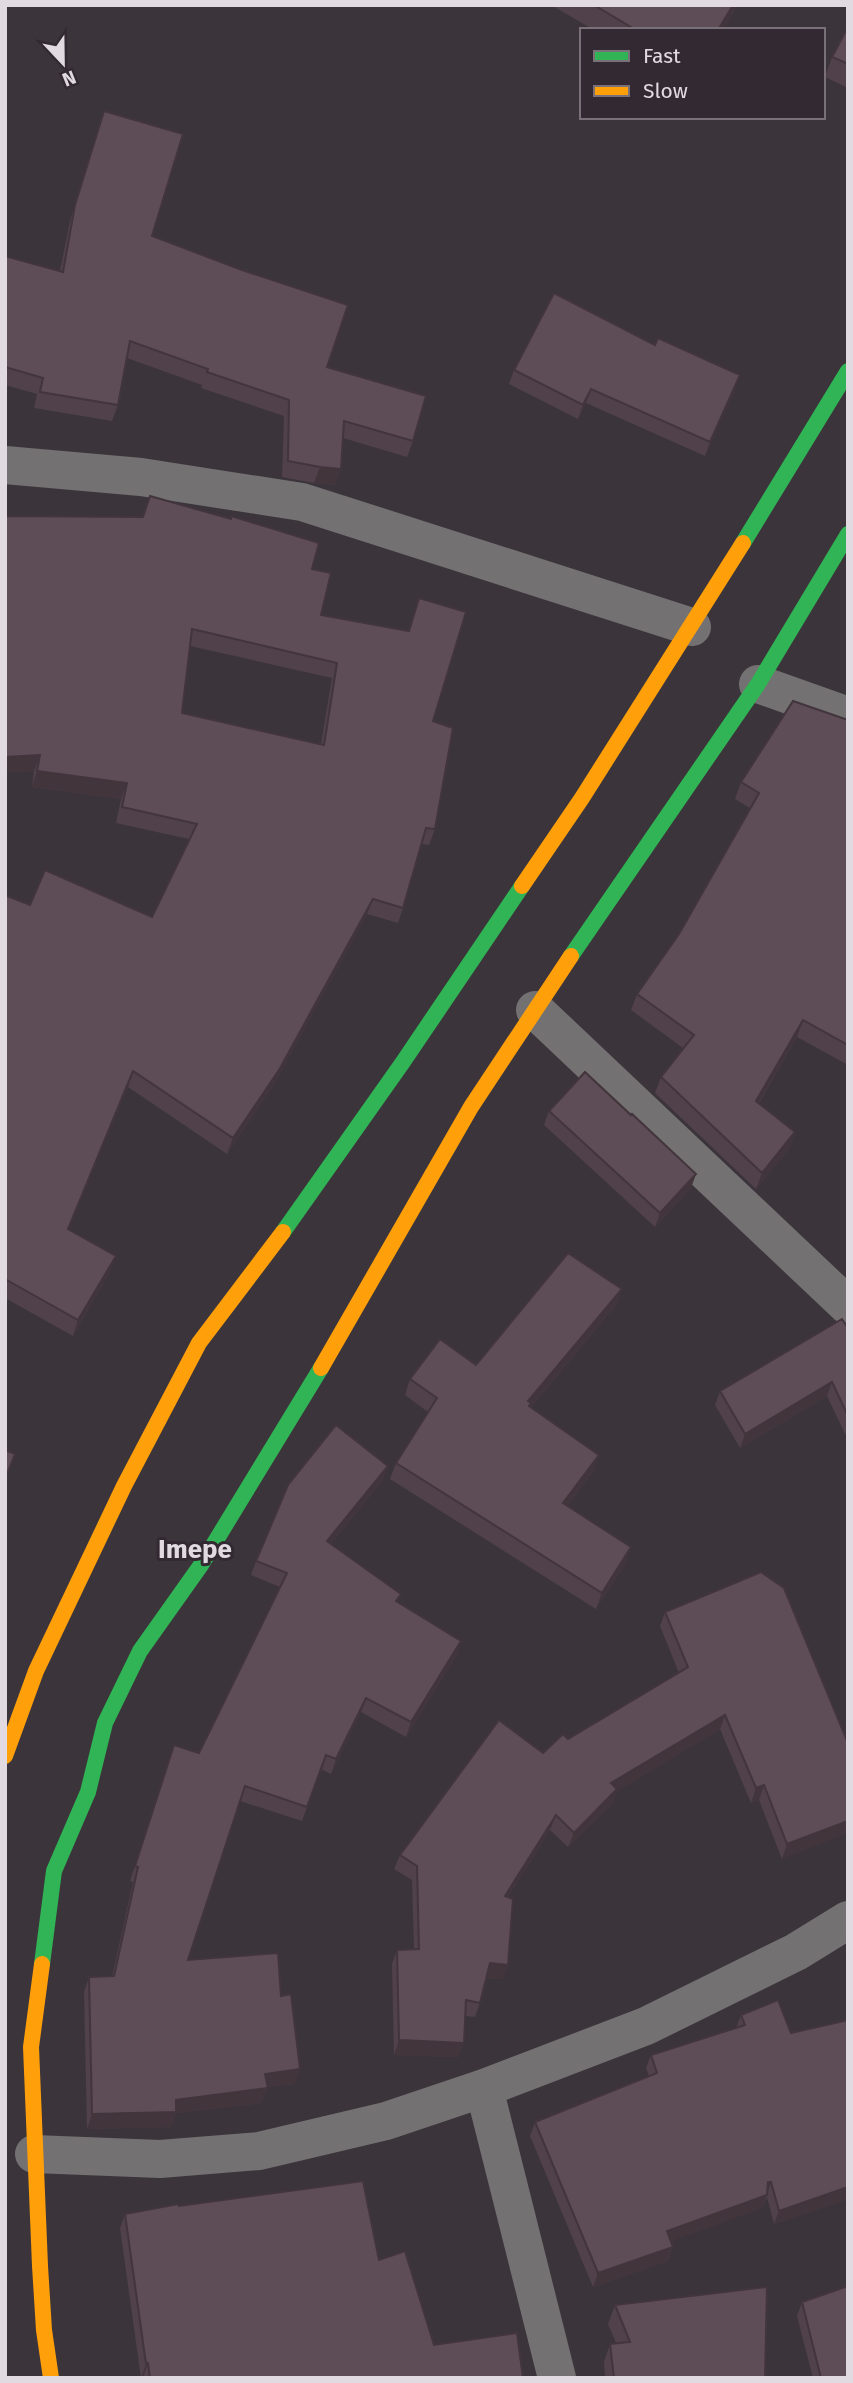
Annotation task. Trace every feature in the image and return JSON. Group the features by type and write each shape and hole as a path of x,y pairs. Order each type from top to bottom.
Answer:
{"main road":[{"path":"5,1756 36,1671 124,1486 199,1343 271,1249 403,1062 582,798 692,627 848,371"},
{"path":"51,2378 43,2317 31,2047 54,1871 88,1792 105,1723 140,1651 201,1565 264,1463 471,1107 758,684 848,534"}],"street":[{"path":"5,465 141,477 302,502 692,627"},
{"path":"758,684 848,716"},
{"path":"535,1010 848,1306"},
{"path":"34,2154 160,2159 259,2151 386,2121 484,2088 646,2025 796,1952 848,1920"},
{"path":"484,2088 557,2378"}],"building":[{"path":"594,5 733,5 719,28 633,28"},
{"path":"848,27 848,64 832,57"},
{"path":"104,111 183,134 152,236 242,270 348,305 327,367 426,396 413,441 344,421 341,469 288,461 289,400 207,372 208,369 130,341 118,405 40,392 43,378 5,367 5,256 63,272 75,205"},
{"path":"554,293 655,345 658,338 740,375 710,442 591,389 583,405 514,370"},
{"path":"150,496 231,519 231,516 319,543 312,569 331,573 321,615 409,631 419,598 466,612 433,721 453,728 435,829 426,828 403,908 373,899 279,1070 233,1138 133,1071 68,1229 116,1256 78,1320 5,1279 5,895 30,905 45,870 152,917 197,824 122,807 127,783 37,771 40,755 5,757 6,516 143,517","holes":["192,629 337,663 324,745 182,713"]},
{"path":"793,701 848,720 848,1045 803,1020 756,1101 795,1132 762,1173 661,1077 694,1035 637,994 679,934 759,793 741,782"},
{"path":"585,1072 696,1174 660,1213 549,1111"},
{"path":"568,1253 622,1289 528,1401 531,1403 529,1406 599,1455 563,1503 631,1547 602,1593 396,1463 437,1398 410,1379 440,1339 476,1365"},
{"path":"842,1319 848,1328 848,1416 832,1382 745,1434 720,1391"},
{"path":"336,1425 388,1466 327,1541 401,1594 396,1601 461,1641 411,1722 366,1698 336,1759 326,1755 307,1807 245,1786 188,1960 278,1953 281,1996 291,1994 300,2069 265,2074 268,2088 176,2100 176,2112 92,2114 89,1977 114,1976 138,1867 135,1866 174,1745 199,1753 287,1573 256,1561 288,1485"},
{"path":"5,1450 15,1454 5,1479"},
{"path":"761,1572 784,1588 848,1743 848,1821 787,1844 764,1785 756,1788 725,1715 611,1783 617,1789 574,1833 556,1815 505,1896 513,1899 508,1965 490,1963 480,2003 466,2000 464,2043 399,2040 397,1950 419,1949 417,1866 400,1855 499,1720 543,1753 563,1734 568,1739 688,1667 665,1612"},
{"path":"778,2000 791,2033 848,2020 848,2187 779,2211 771,2182 768,2182 767,2195 667,2231 673,2247 598,2273 535,2122 657,2073 651,2055 745,2025 741,2015"},
{"path":"363,2181 379,2260 405,2251 434,2345 517,2333 523,2378 150,2378 125,2214 178,2204 179,2206"},
{"path":"848,2286 848,2378 821,2378 802,2302"},
{"path":"767,2287 765,2378 614,2378 610,2344 630,2342 615,2305"}],"traffic: fast":[{"path":"743,543 848,371"},
{"path":"571,956 758,684 848,534"},
{"path":"283,1232 403,1062 522,886"},
{"path":"42,1964 54,1871 88,1792 105,1723 140,1651 201,1565 321,1368"}],"traffic: slow":[{"path":"522,886 582,798 743,543"},
{"path":"321,1368 471,1107 571,956"},
{"path":"5,1756 36,1671 124,1486 199,1343 283,1232"},
{"path":"42,1964 31,2047 40,2266 44,2330 51,2378"}],"district":[{"name":"Imepe","path":"195,1549"}]}
